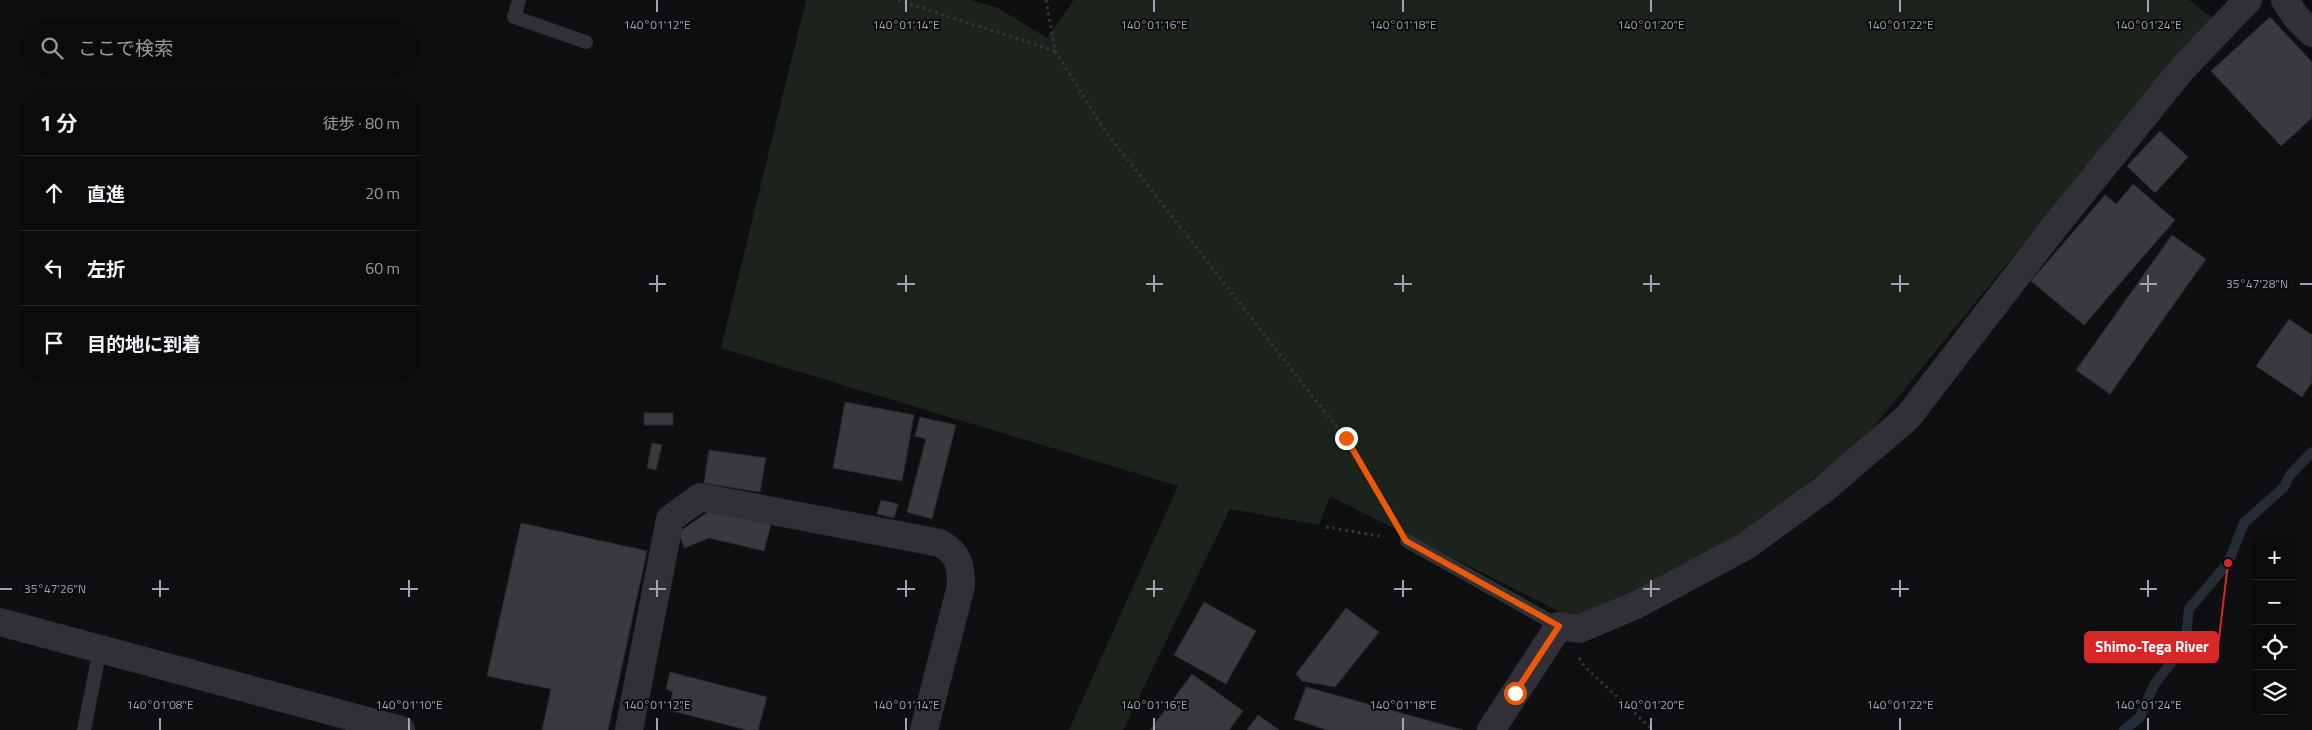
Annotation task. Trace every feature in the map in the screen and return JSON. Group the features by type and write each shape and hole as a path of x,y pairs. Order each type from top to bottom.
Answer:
{"street":[{"path":"1491,730 1559,626 1579,628 1636,606 1746,546 1824,488 1908,417 2052,230 2176,77 2248,0"},
{"path":"2285,0 2296,17 2312,32"},
{"path":"629,730 670,519 700,497 940,543 954,551 962,571 962,586 924,730"},
{"path":"0,622 401,730"}],"lane":[{"path":"519,0 514,17 586,42"},
{"path":"1406,541 1559,626"},
{"path":"84,730 100,649"}],"path":[{"path":"898,0 1055,51"},
{"path":"1046,0 1055,51 1106,132 1346,438 1406,541"},
{"path":"1326,527 1406,541"},
{"path":"1559,626 1585,667 1653,730"}],"shaded area":[{"path":"806,0 971,0 998,8 1047,38 1074,0 2189,0 2215,20 2155,83 1862,441 1742,534 1649,583 1572,618 1330,496 1319,525 1230,509 1123,730 1069,730 1178,486 721,348"}],"building":[{"path":"2270,17 2312,62 2312,118 2281,146 2211,71"},
{"path":"2160,131 2188,157 2155,193 2127,166"},
{"path":"2133,184 2175,220 2084,325 2031,281 2105,195 2116,204"},
{"path":"2172,235 2206,259 2110,394 2076,370"},
{"path":"2289,319 2312,335 2312,382 2302,397 2256,366"},
{"path":"845,402 914,415 902,481 833,468"},
{"path":"644,413 673,413 673,425 644,425"},
{"path":"920,417 956,425 932,519 907,512 926,439 915,436"},
{"path":"652,443 662,445 656,470 647,468"},
{"path":"709,450 766,458 760,492 704,483"},
{"path":"881,500 898,504 894,518 877,514"},
{"path":"712,509 771,524 764,551 709,538 684,548 679,532"},
{"path":"521,523 647,551 608,730 542,730 551,689 487,676"},
{"path":"1204,602 1256,631 1226,684 1174,655"},
{"path":"1346,608 1379,632 1335,687 1302,681 1296,674"},
{"path":"670,672 767,697 758,730 747,730 668,710 673,692 666,689"},
{"path":"1192,674 1243,711 1229,730 1150,730"},
{"path":"1306,687 1463,730 1327,730 1294,719"},
{"path":"1258,715 1279,730 1247,730"}],"waterway":[{"path":"2124,730 2140,717 2154,685 2185,645 2189,609 2228,563 2244,523 2284,487 2290,475 2312,452"}],"place":[{"name":"Shimo-Tega River","path":"2228,563"}],"route":[{"path":"1346,438 1406,541 1559,626 1515,693"}]}
